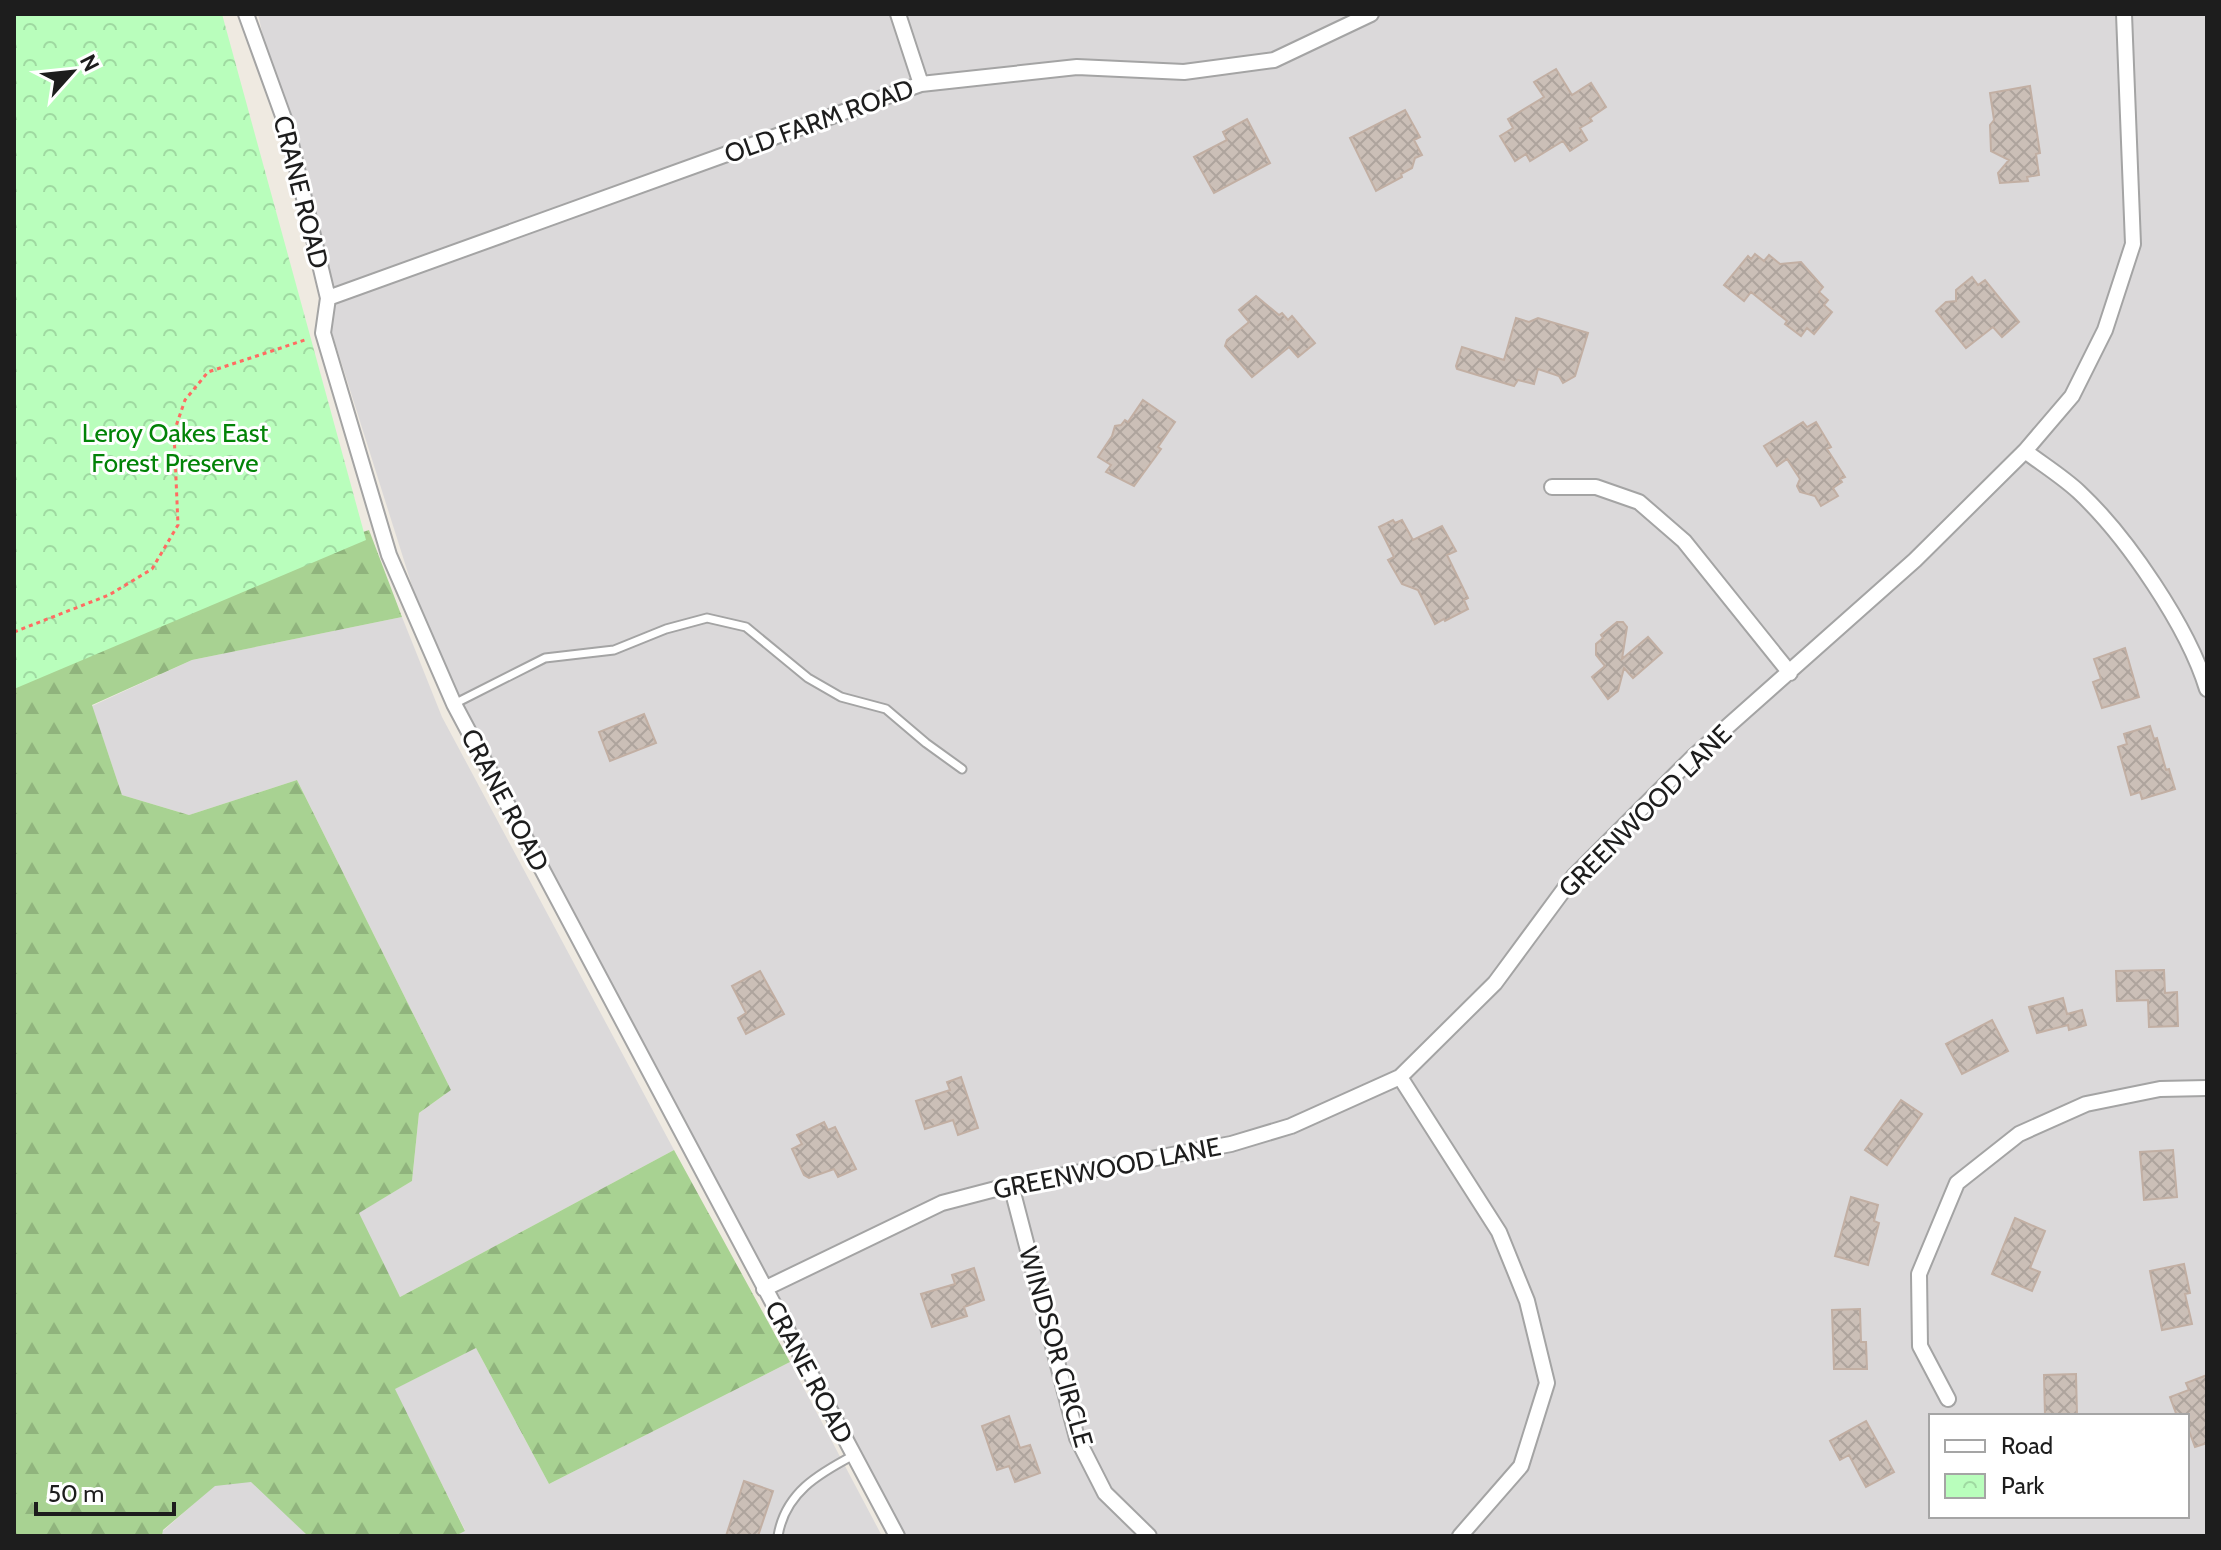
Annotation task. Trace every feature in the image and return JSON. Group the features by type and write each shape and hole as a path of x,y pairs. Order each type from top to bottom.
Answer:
{"street":[{"name":"CRANE ROAD","path":"246,14 287,127 328,298 323,333 389,555 454,704 897,1536"},
{"path":"898,14 921,84"},
{"name":"OLD FARM ROAD","path":"328,298 921,84 1077,67 1184,72 1274,60 1371,14"},
{"name":"GREENWOOD LANE","path":"764,1289 942,1203 1011,1185 1231,1144 1291,1126 1400,1077 1495,983 1574,876 1692,758 1915,560 2025,451 2072,396 2105,330 2133,244 2124,14"},
{"path":"2025,451 2079,492 2139,563 2204,671 2207,689"},
{"path":"1552,487 1596,487 1639,502 1684,541 1790,673"},
{"path":"1400,1077 1499,1232 1527,1301 1547,1383 1521,1466 1460,1536"},
{"path":"1948,1399 1920,1346 1919,1274 1957,1183 2019,1134 2086,1104 2160,1089 2207,1088"},
{"name":"WINDSOR CIRCLE","path":"1011,1185 1077,1438 1105,1493 1149,1536"}],"lane":[{"path":"454,704 545,658 614,650 666,629 707,618 746,627 808,678 841,697 886,709 962,769"},
{"path":"778,1536 798,1491 822,1472 854,1455"}],"path":[{"path":"14,632 109,595 152,569 178,525 174,432 185,400 208,372 323,333"}],"shaded area":[{"path":"258,14 2207,14 2207,1536 905,1536 433,652 326,314"},
{"path":"402,617 442,717 674,1150 400,1297 358,1213 412,1181 419,1113 451,1090 297,780 189,815 122,795 92,706 192,660"},
{"path":"476,1348 549,1484 790,1362 882,1536 455,1536 465,1530 394,1389"},
{"path":"252,1481 308,1536 162,1536 163,1531 215,1485"}],"green space":[{"name":"Leroy Oakes East Forest Preserve","path":"14,14 222,14 366,540 14,689"},
{"path":"369,530 402,617 192,660 92,705 122,795 189,815 297,780 451,1090 419,1113 412,1181 359,1213 400,1297 674,1150 790,1362 549,1484 476,1348 395,1389 465,1531 455,1536 308,1536 251,1482 215,1486 163,1530 162,1536 14,1536 14,647"}],"building":[{"path":"1556,69 1572,95 1591,83 1606,107 1580,128 1587,140 1570,151 1563,141 1530,161 1526,154 1515,161 1500,136 1513,128 1508,119 1544,97 1534,82"},
{"path":"2030,86 2040,153 2036,154 2039,175 2027,177 2028,181 2000,183 1998,173 2009,160 1991,151 1990,125 1994,120 1990,93"},
{"path":"1405,110 1420,137 1414,140 1422,155 1415,158 1412,168 1401,174 1402,177 1376,191 1350,138"},
{"path":"1247,119 1270,163 1214,193 1194,157 1227,140 1223,132"},
{"path":"1755,254 1764,261 1769,255 1780,264 1801,262 1823,287 1819,292 1828,300 1824,305 1832,312 1814,334 1807,328 1801,336 1751,292 1744,301 1724,285 1748,256 1751,259"},
{"path":"1972,277 1978,285 1985,280 2019,322 2002,337 1993,327 1966,348 1936,311 1946,302 1956,301 1956,290"},
{"path":"1256,296 1288,320 1292,316 1315,343 1298,357 1289,347 1252,377 1225,346 1227,340 1249,322 1239,310"},
{"path":"1516,318 1529,322 1538,318 1588,333 1575,376 1563,383 1559,376 1538,369 1534,384 1518,380 1514,386 1457,369 1462,347 1504,360"},
{"path":"1143,400 1175,422 1158,447 1161,449 1134,486 1106,472 1111,465 1098,457 1115,426 1125,420 1128,422"},
{"path":"1803,422 1807,427 1816,422 1831,447 1827,449 1845,477 1833,488 1838,496 1821,506 1815,496 1800,492 1797,486 1800,479 1787,459 1777,466 1764,446"},
{"path":"1393,520 1395,523 1402,520 1413,540 1442,526 1456,551 1447,555 1468,598 1464,600 1468,609 1435,624 1418,590 1402,584 1388,560 1394,557 1379,527"},
{"path":"1617,622 1623,622 1627,627 1622,659 1648,637 1662,653 1633,678 1624,668 1618,691 1608,699 1592,677 1605,666 1596,655 1596,644 1603,638 1601,635"},
{"path":"2125,648 2139,697 2102,708 2093,682 2101,679 2094,659"},
{"path":"644,714 656,743 610,761 599,732"},
{"path":"2150,726 2175,789 2142,799 2140,792 2131,795 2118,747 2127,744 2124,734"},
{"path":"2164,970 2165,993 2177,992 2178,1026 2149,1027 2148,1000 2117,1001 2116,971"},
{"path":"760,971 784,1014 746,1034 738,1018 746,1013 732,986"},
{"path":"2063,998 2067,1014 2082,1010 2086,1025 2069,1030 2068,1025 2037,1033 2029,1007"},
{"path":"1992,1020 2008,1051 1962,1074 1946,1044"},
{"path":"961,1077 978,1128 958,1135 953,1120 925,1129 916,1101 950,1090 947,1082"},
{"path":"1901,1100 1922,1114 1887,1165 1865,1150"},
{"path":"824,1122 828,1130 835,1127 856,1169 838,1177 834,1169 809,1178 804,1175 792,1149 802,1144 797,1135"},
{"path":"2173,1150 2177,1197 2144,1200 2140,1152"},
{"path":"1851,1197 1878,1205 1874,1221 1879,1223 1868,1265 1835,1256"},
{"path":"2015,1218 2045,1231 2030,1268 2040,1272 2032,1291 1992,1274"},
{"path":"2184,1264 2190,1293 2185,1294 2192,1324 2162,1330 2150,1271"},
{"path":"974,1268 984,1300 964,1307 967,1316 932,1327 921,1294 955,1284 952,1275"},
{"path":"1860,1309 1861,1342 1866,1342 1867,1369 1834,1369 1832,1310"},
{"path":"2076,1374 2077,1414 2045,1414 2044,1375"},
{"path":"2207,1375 2207,1443 2195,1447 2189,1430 2189,1414 2176,1414 2170,1397 2189,1390 2186,1383"},
{"path":"1009,1416 1020,1448 1030,1445 1040,1473 1015,1482 1009,1466 997,1470 982,1426"},
{"path":"1866,1421 1894,1472 1866,1487 1849,1455 1840,1460 1830,1441"},
{"path":"744,1481 773,1491 758,1536 726,1536"}]}
